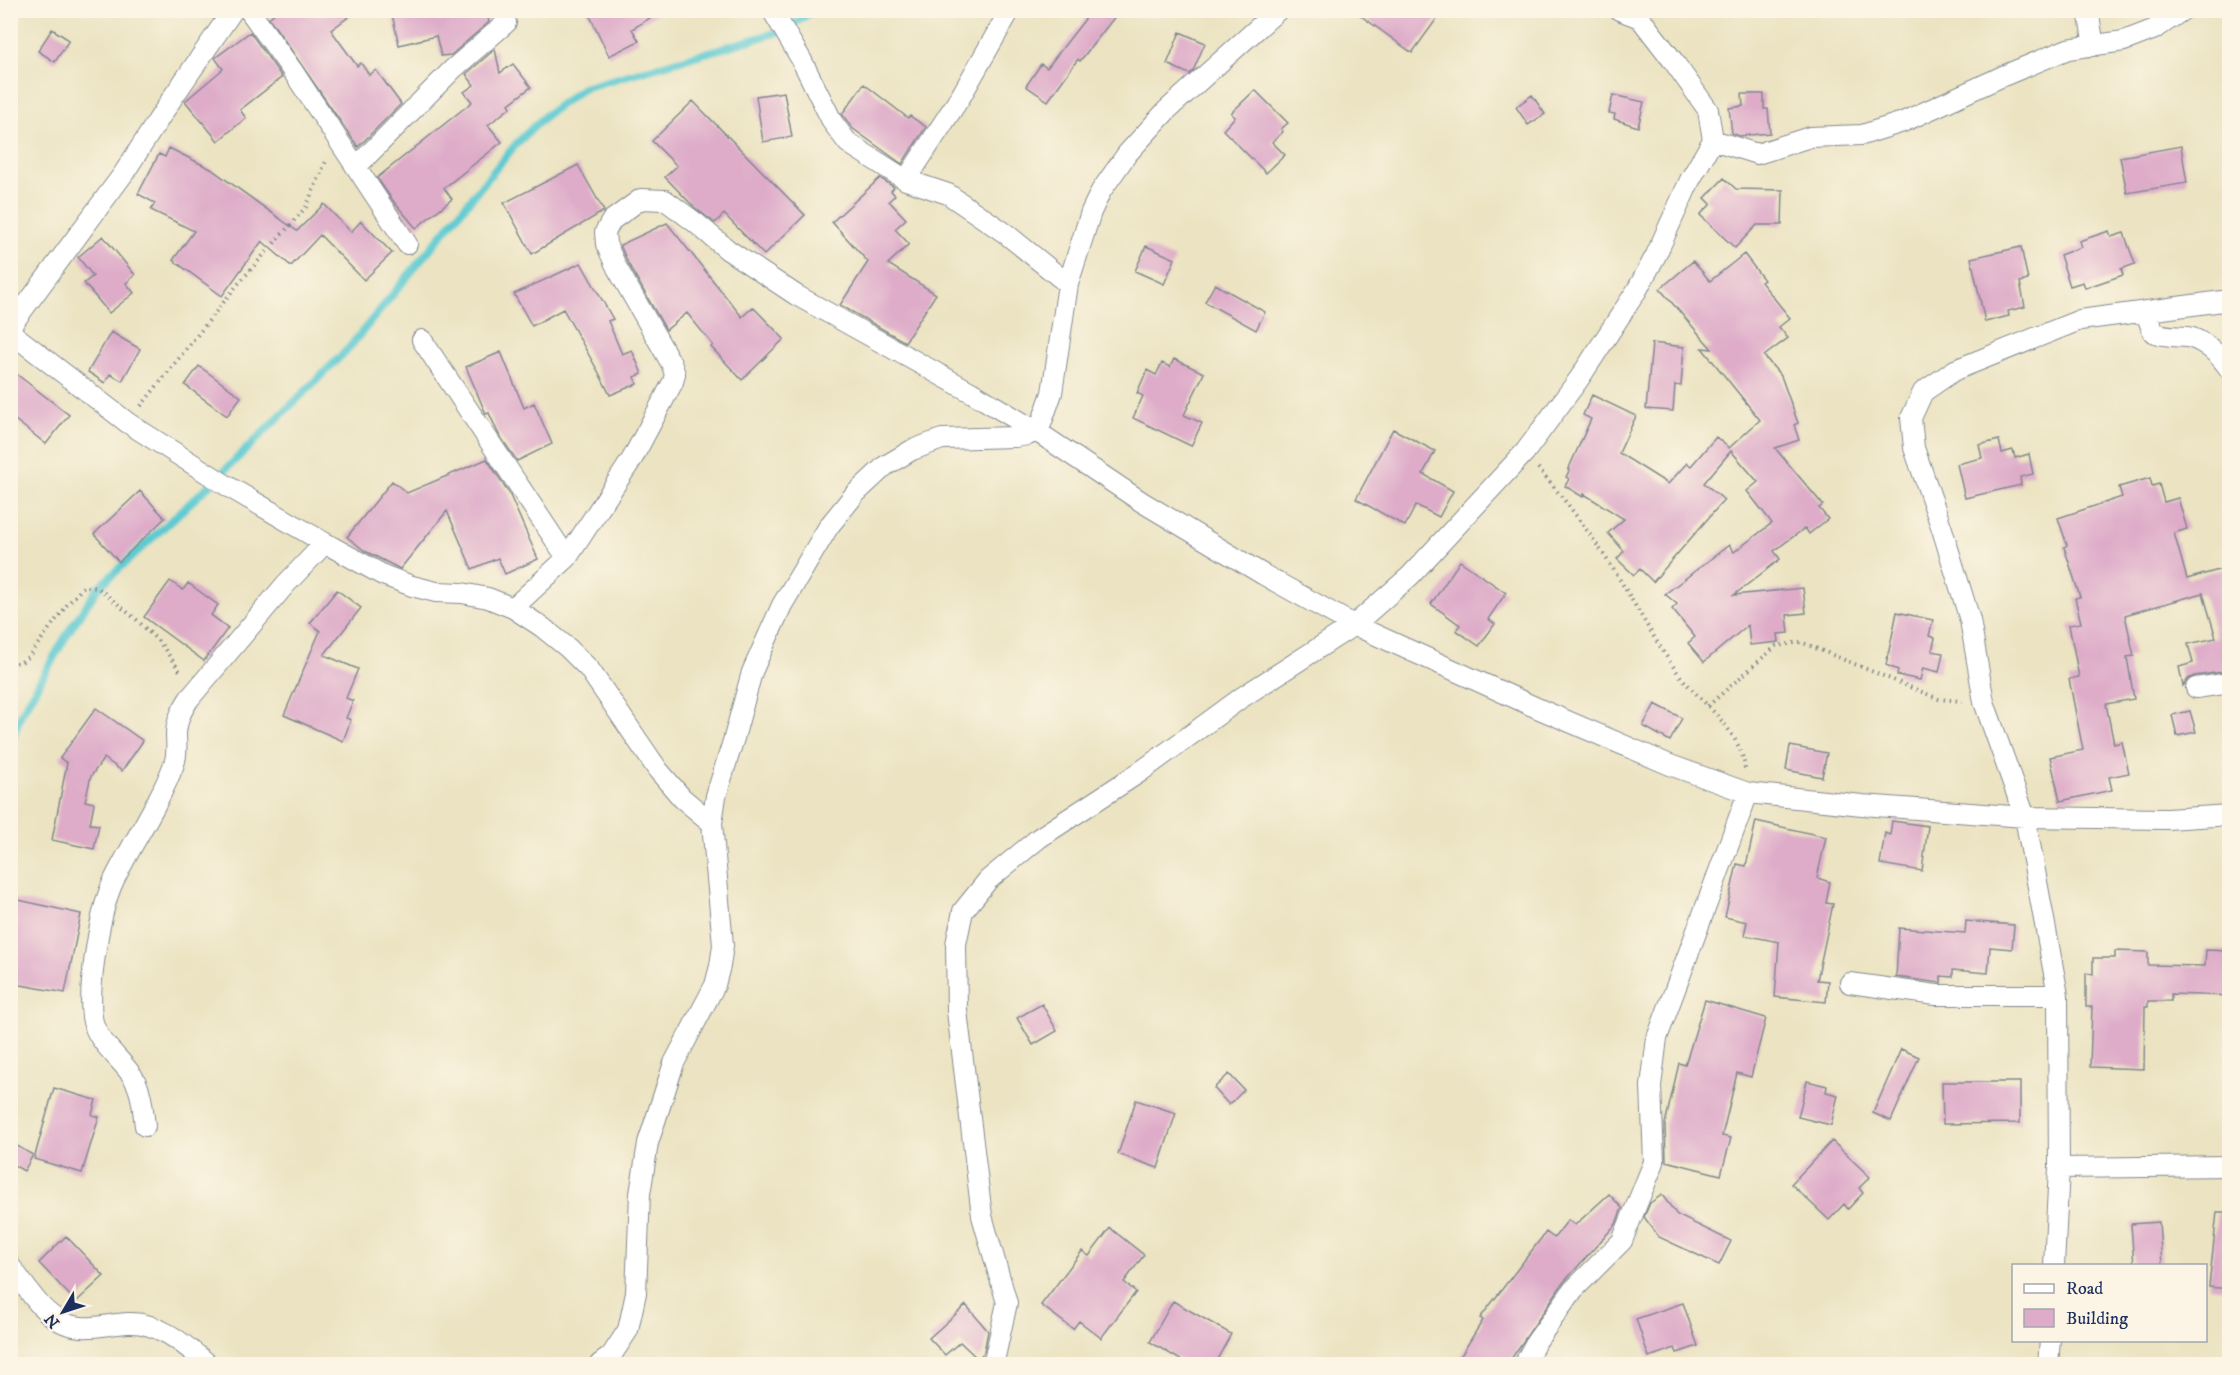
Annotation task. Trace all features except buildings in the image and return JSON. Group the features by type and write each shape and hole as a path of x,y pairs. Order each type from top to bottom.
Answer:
{"street":[{"path":"10,327 124,173 173,96 233,10"},
{"path":"249,10 407,244"},
{"path":"772,10 801,59 834,123 848,143 906,180 948,194 1005,233 1068,284"},
{"path":"906,180 956,105 1010,10"},
{"path":"600,1365 611,1356 628,1330 636,1293 640,1194 648,1143 674,1063 715,985 720,966 723,945 712,823 716,796 752,672 782,605 829,526 855,494 885,466 912,450 942,439 1015,437 1036,431 1044,418 1052,393 1068,284 1091,212 1101,191 1127,153 1191,87 1278,10"},
{"path":"990,1365 994,1361 1007,1303 982,1216 957,1011 956,944 963,911 988,880 1039,838 1140,772 1241,698 1354,625 1410,576 1525,452 1579,379 1637,290 1656,255 1690,180 1713,140 1708,110 1674,62 1640,18 1619,10"},
{"path":"2088,10 2094,46"},
{"path":"1713,140 1757,154 1810,136 1862,135 1904,122 2067,49 2124,41 2156,29 2183,10"},
{"path":"356,167 453,69 506,24"},
{"path":"513,608 567,558 632,459 668,393 675,374 672,363 617,268 606,244 605,232 612,220 641,199 665,200 728,250 796,295 971,392 1036,431 1142,502 1264,575 1354,625 1660,761 1748,793 1862,805 2025,817 2167,819 2229,815"},
{"path":"2054,1264 2059,1168 2058,995 2025,817 1984,702 1970,620 1914,448 1911,418 1923,392 1955,370 2080,320 2229,300"},
{"path":"2145,310 2154,332 2161,336 2191,338 2205,344 2229,369"},
{"path":"10,332 128,423 229,487 383,575 436,592 462,593 489,598 513,608 568,648 588,669 658,770 682,798 712,823"},
{"path":"422,340 567,558"},
{"path":"145,1126 141,1098 134,1078 99,1034 92,1019 95,963 108,899 114,880 169,778 177,758 176,731 179,714 195,691 285,585 325,543"},
{"path":"2196,688 2229,683"},
{"path":"1524,1365 1536,1342 1573,1290 1622,1241 1654,1162 1651,1086 1658,1038 1748,793"},
{"path":"1850,983 1936,995 2058,995"},
{"path":"2059,1168 2229,1166"},
{"path":"10,1266 41,1305 64,1323 85,1328 127,1323 143,1324 177,1339 208,1365"},
{"path":"2048,1365 2050,1342"}],"path":[{"path":"128,423 238,284 306,207 324,167 334,135"},
{"path":"1525,452 1567,502 1615,572 1676,671 1730,731 1743,757 1748,793"},
{"path":"10,663 20,663 29,656 66,605 84,586 98,588 137,620 161,644 195,691"},
{"path":"1708,706 1776,646 1801,642 1939,699 1984,702"}],"waterway":[{"path":"10,745 21,714 69,631 98,588 216,479 348,349 516,144 546,115 583,88 786,30 813,10"}]}
